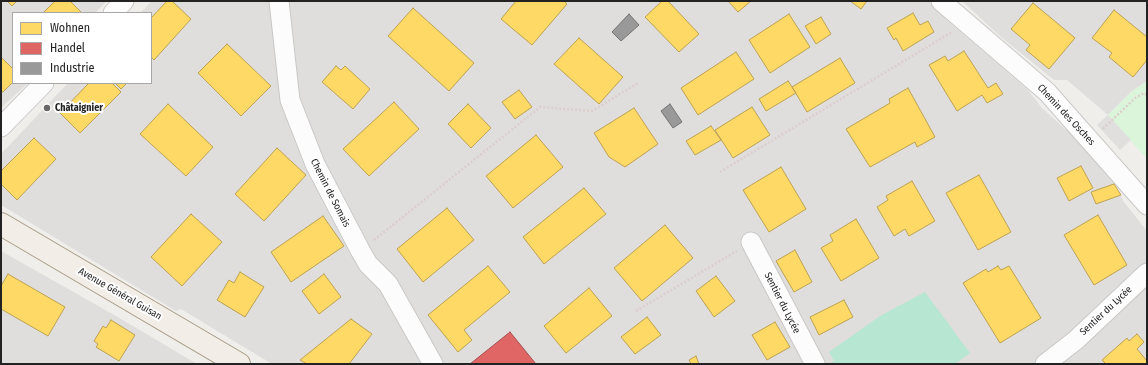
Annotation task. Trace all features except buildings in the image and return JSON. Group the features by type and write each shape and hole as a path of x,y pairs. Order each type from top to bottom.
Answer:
{"main road":[{"name":"Avenue Général Guisan","path":"1,224 239,364"}],"street":[{"path":"114,12 124,1"},
{"name":"Chemin de Somais","path":"279,1 290,100 314,164 368,264 388,284 433,364"},
{"name":"Chemin des Osches","path":"942,1 1047,92 1147,205"},
{"path":"1,127 43,84"},
{"name":"Sentier du Lycée","path":"751,242 815,364"},
{"name":"Sentier du Lycée","path":"1045,364 1076,340 1147,272"}],"path":[{"path":"720,172 967,24"},
{"path":"372,241 540,107 592,111 638,83"},
{"path":"1099,134 1135,98 1144,93 1147,95"},
{"path":"636,311 751,242"}],"shaded area":[{"path":"1,1 107,1 96,12 12,12 12,84 27,84 1,108"},
{"path":"152,1 929,1 949,22 1027,89 1042,108 1095,156 1100,167 1114,184 1124,202 1147,231 1147,364 272,364 181,309 176,311 1,205 1,154 67,84 152,84 152,12 141,12"},
{"path":"962,1 1147,1 1147,81 1131,92 1108,115 1067,80 1054,80 1001,37"},
{"path":"1108,115 1131,140 1120,150 1097,125"},
{"path":"1,251 116,316 197,364 1,364"}],"green space":[{"path":"1147,81 1147,159 1108,115 1131,92"},
{"path":"925,292 970,353 955,364 829,364 834,361 829,352 880,316"}],"place":[{"name":"Châtaignier","path":"47,108"}]}
